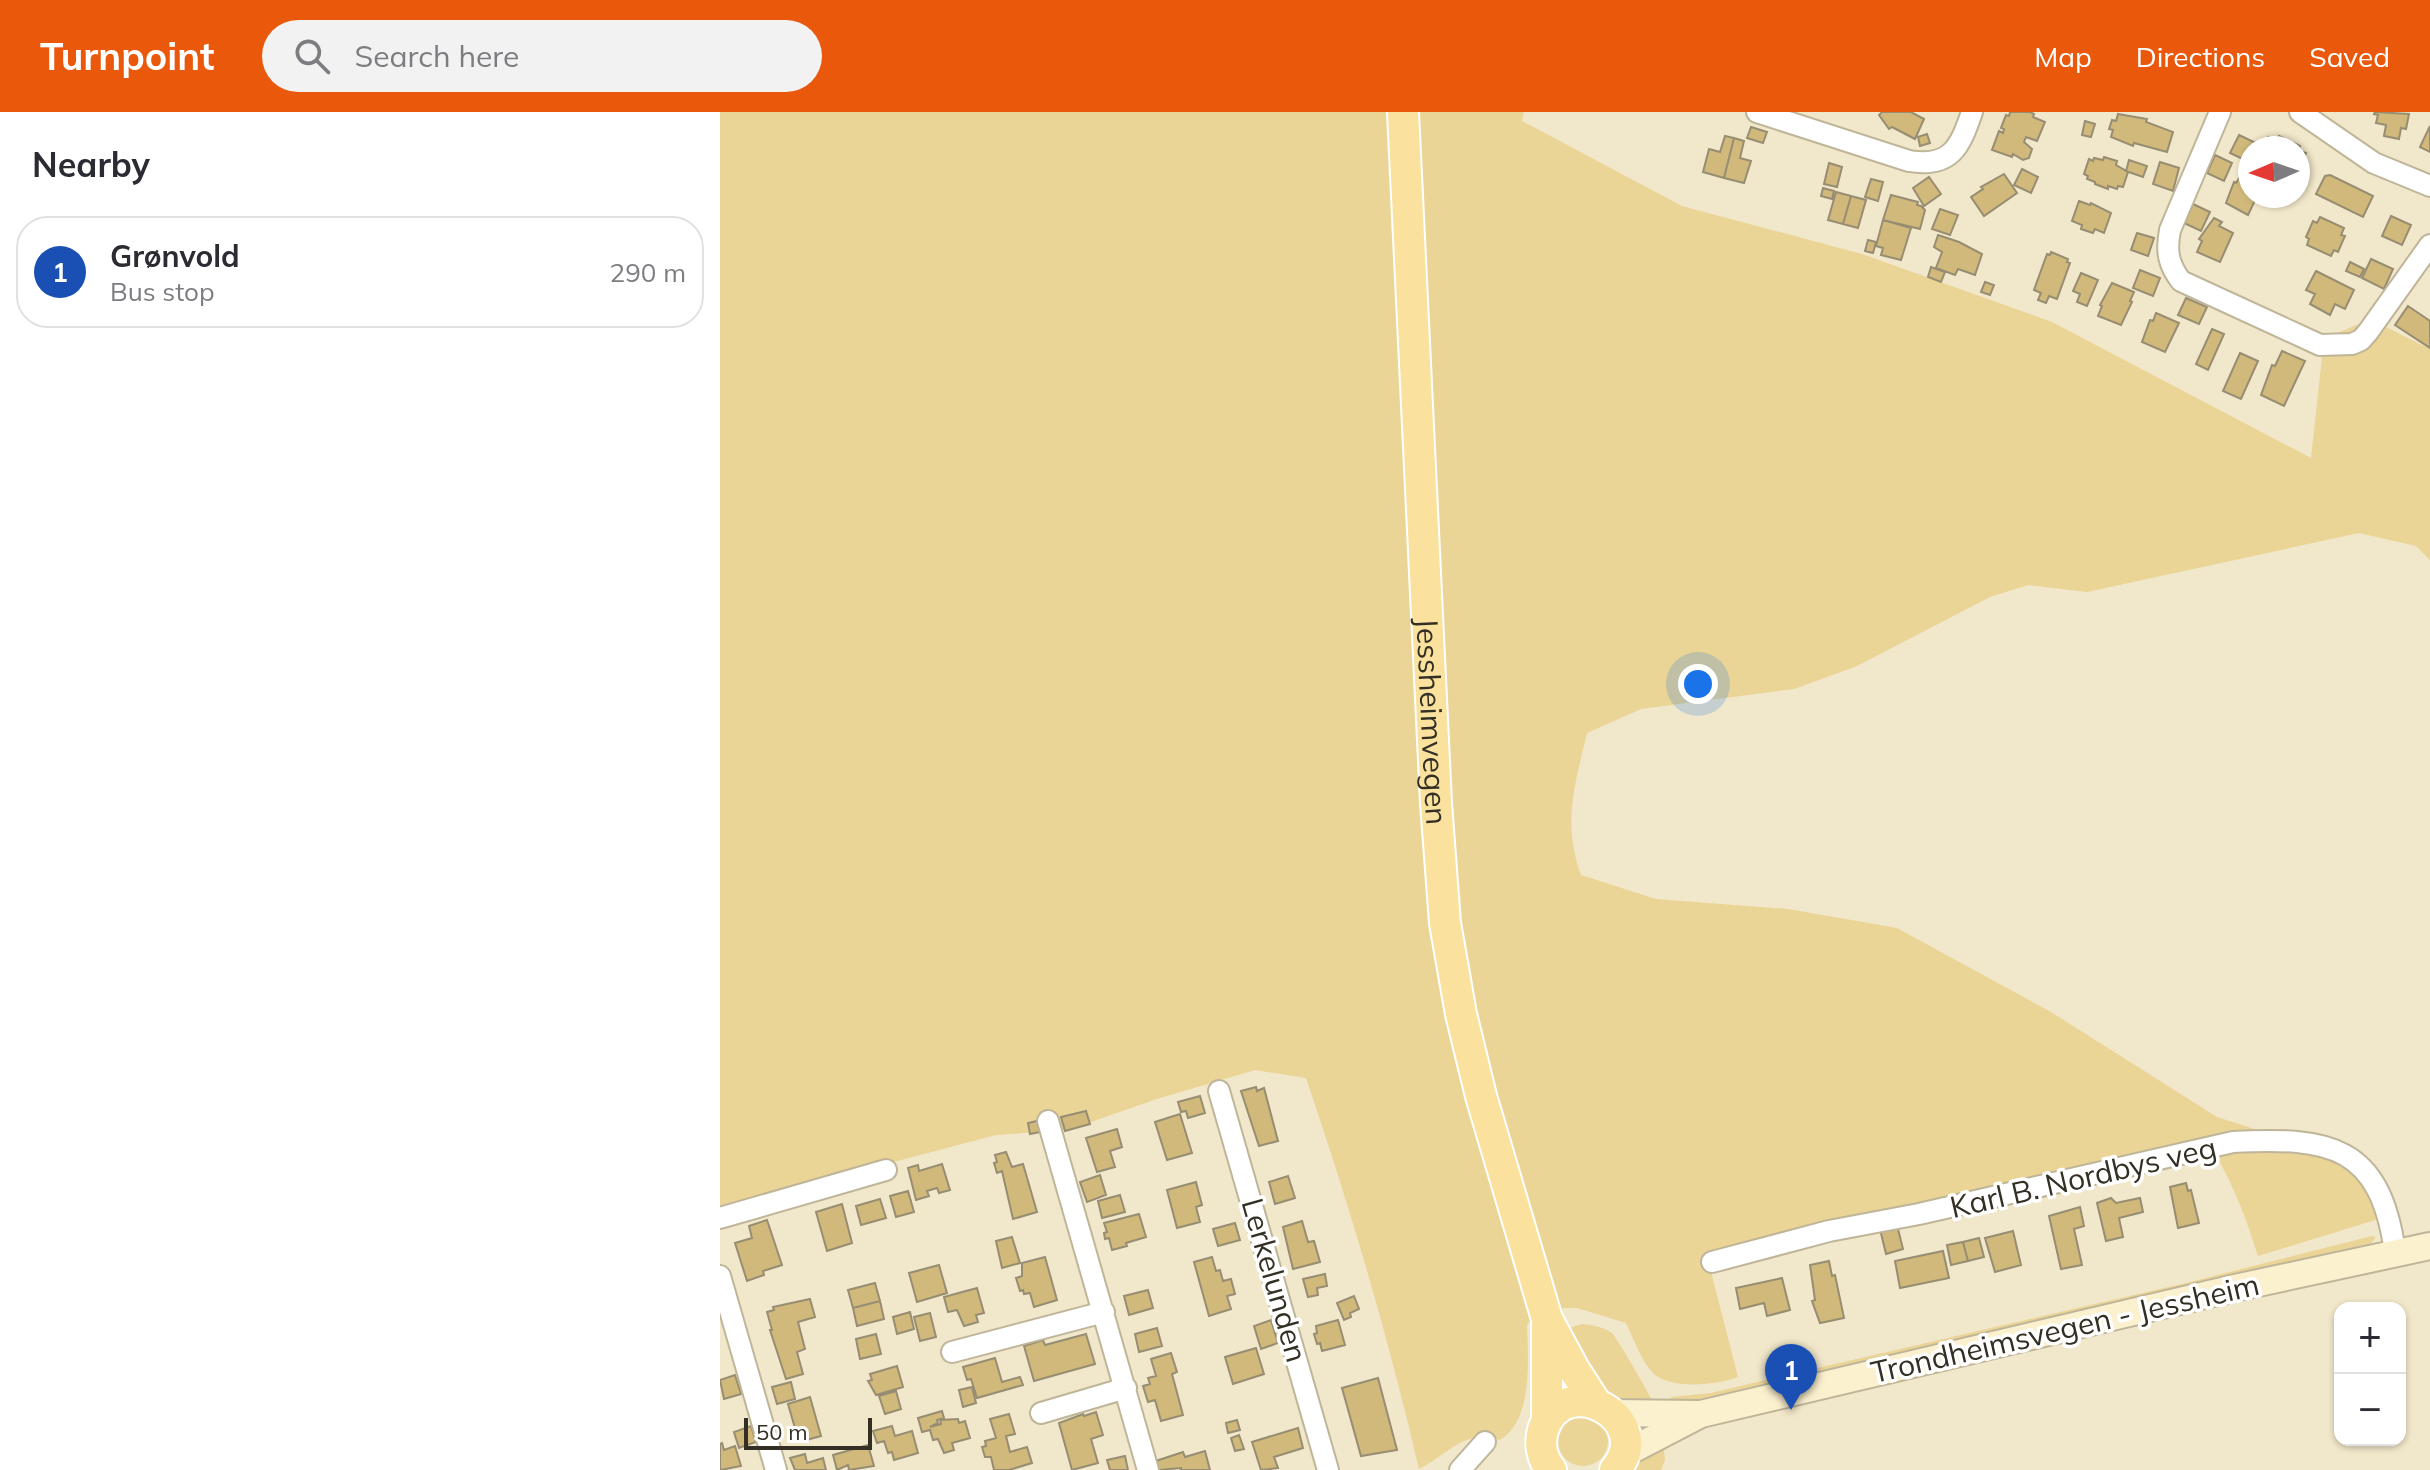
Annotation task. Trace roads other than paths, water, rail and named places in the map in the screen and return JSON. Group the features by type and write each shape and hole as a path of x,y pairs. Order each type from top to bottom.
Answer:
{"main road":[{"name":"Jessheimvegen","path":"1403,112 1436,803 1445,923 1461,1014 1481,1096 1547,1319 1575,1371 1624,1432 1619,1462"},
{"name":"Trondheimsvegen - Jessheim","path":"1604,1408 1701,1414 2430,1246"},
{"name":"Jessheimvegen","path":"1547,1319 1547,1420 1541,1443 1542,1454 1551,1470"},
{"path":"1547,1420 1556,1410 1581,1400 1604,1408"},
{"name":"Trondheimsvegen - Jessheim","path":"1619,1462 1701,1414"}],"street":[{"path":"1757,112 1909,161 1930,163 1943,159 1961,144 1972,112"},
{"path":"2220,112 2170,230 2167,247 2170,265 2181,281 2320,345 2346,345 2361,340 2368,332 2430,245"},
{"path":"2314,115 2374,163 2430,186"},
{"name":"Lerkelunden","path":"1219,1091 1328,1470"},
{"path":"1048,1121 1148,1470"},
{"name":"Karl B. Nordbys veg","path":"1712,1262 1829,1231 1919,1214 2233,1142 2270,1140 2313,1144 2344,1154 2363,1166 2382,1194 2395,1252"},
{"path":"720,1218 886,1170"},
{"path":"720,1276 776,1470"},
{"path":"952,1352 1104,1312"},
{"path":"1041,1413 1126,1388"},
{"path":"1460,1470 1485,1442"}],"place":[{"name":"Grønvold","path":"1791,1410"}]}
